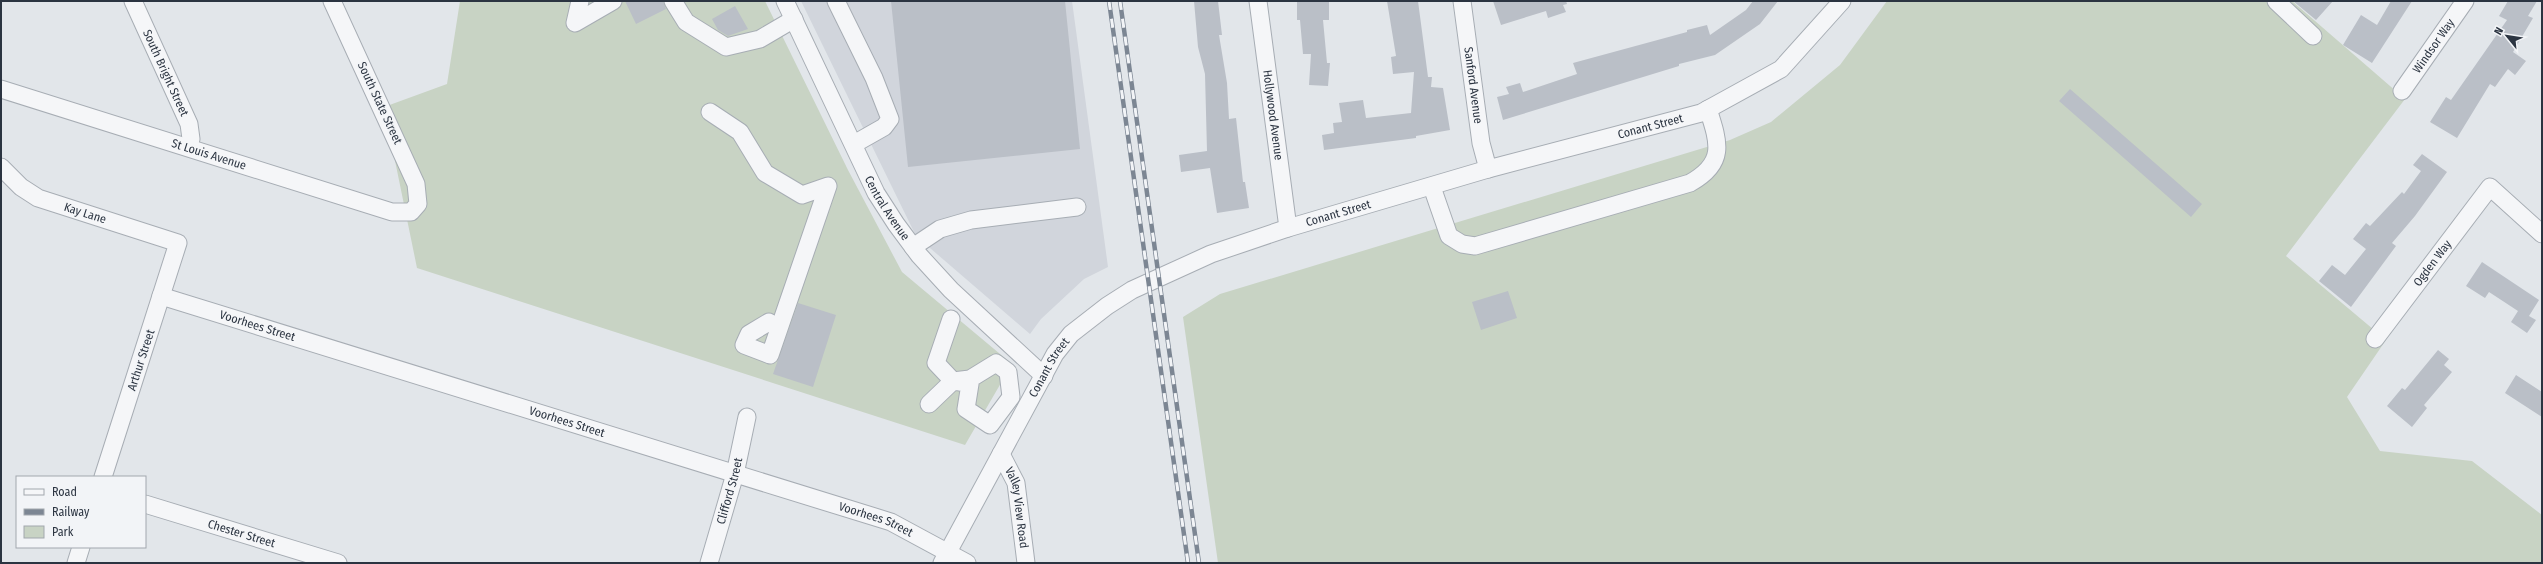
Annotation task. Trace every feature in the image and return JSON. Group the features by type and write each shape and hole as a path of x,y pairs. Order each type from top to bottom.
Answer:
{"street":[{"name":"South Bright Street","path":"133,1 189,124 191,140 189,147"},
{"name":"South State Street","path":"332,1 416,184 418,197 416,208"},
{"path":"580,1 574,23 614,1"},
{"path":"674,1 686,22 726,47 760,39 794,19"},
{"name":"Central Avenue","path":"785,1 876,192 913,247 951,290 1044,376"},
{"path":"836,1 874,78 890,119 884,127 854,144"},
{"name":"Hollywood Avenue","path":"1258,1 1288,228"},
{"name":"Sanford Avenue","path":"1462,1 1481,143 1488,169"},
{"name":"Conant Street","path":"944,558 1055,354 1071,334 1107,306 1132,290 1211,254 1288,228 1432,187 1488,169 1701,113 1781,69 1842,1"},
{"path":"2276,1 2313,36"},
{"name":"Windsor Way","path":"2402,91 2464,1"},
{"name":"St Louis Avenue","path":"1,90 189,147 392,212 406,213 416,208"},
{"path":"1432,187 1449,236 1462,244 1475,246 1690,183 1704,175 1715,163 1718,149 1717,136 1708,109"},
{"path":"710,112 740,132 765,173 802,195 828,186 770,355 744,345 749,334 769,322"},
{"name":"Kay Lane","path":"1,167 21,187 38,198 178,243"},
{"name":"Ogden Way","path":"2375,339 2490,187 2542,234"},
{"path":"913,247 940,229 971,220 1077,207"},
{"name":"Arthur Street","path":"103,476 178,243"},
{"name":"Voorhees Street","path":"161,296 891,522 944,558 967,563"},
{"path":"929,404 953,380 936,363 951,319"},
{"name":"Clifford Street","path":"709,563 735,474 747,417"},
{"name":"Valley View Road","path":"1000,454 1016,483 1026,563"},
{"name":"Chester Street","path":"146,504 338,563"},
{"path":"76,563 81,548"}],"shaded area":[{"path":"801,1 1072,1 1108,267 1084,279 1041,319 1030,334 916,236"}],"green space":[{"path":"460,1 765,1 848,170 902,272 1012,364 965,445 417,268 384,107 447,84"},
{"path":"1887,1 2292,1 2405,99 2286,256 2386,340 2347,397 2380,451 2472,461 2542,515 2542,563 1218,563 1183,317 1220,294 1730,140 1771,122 1840,65"}],"building":[{"path":"625,1 663,1 666,9 636,24"},
{"path":"891,1 1065,1 1080,149 908,167"},
{"path":"1194,1 1218,1 1222,35 1219,35 1227,83 1229,119 1236,118 1243,182 1245,182 1249,208 1217,213 1210,168 1181,172 1179,155 1207,151 1205,74 1198,47"},
{"path":"1297,1 1329,1 1329,20 1323,20 1327,63 1330,63 1328,86 1309,85 1311,54 1303,54 1300,20 1297,20"},
{"path":"1387,1 1418,1 1428,77 1432,77 1431,87 1443,88 1450,130 1416,136 1416,138 1324,150 1322,135 1334,133 1333,123 1342,122 1339,103 1363,100 1366,118 1411,113 1414,72 1393,74 1391,57 1396,56"},
{"path":"1493,1 1566,1 1567,4 1563,5 1566,12 1548,18 1546,11 1501,25"},
{"path":"1753,1 1778,1 1760,24 1715,55 1679,64 1679,66 1503,120 1497,97 1509,94 1506,87 1520,83 1523,92 1577,74 1573,63 1687,32 1687,30 1707,25 1710,35 1746,10"},
{"path":"2293,1 2333,1 2316,20"},
{"path":"2391,1 2412,1 2372,63 2343,45 2361,15 2377,25"},
{"path":"2508,1 2537,1 2528,16 2533,18 2513,52 2526,61 2515,75 2508,69 2495,87 2490,84 2457,138 2430,122 2446,97 2451,100 2507,20 2499,16"},
{"path":"735,6 748,29 728,36 718,30 712,19"},
{"path":"2070,89 2202,204 2191,217 2059,101"},
{"path":"2422,154 2447,172 2415,216 2392,243 2396,246 2351,307 2319,281 2332,265 2345,275 2366,249 2353,239 2366,223 2370,226 2402,192 2404,194 2421,171 2413,165"},
{"path":"2482,262 2539,300 2529,316 2536,320 2527,333 2511,322 2518,311 2489,292 2485,298 2466,286"},
{"path":"1508,291 1517,318 1481,330 1472,302"},
{"path":"798,303 836,315 813,387 773,374"},
{"path":"2438,350 2449,359 2444,365 2452,372 2424,405 2427,408 2412,427 2387,406 2402,388 2405,390"},
{"path":"2516,375 2542,392 2542,417 2505,393"}],"railway":[{"path":"1109,1 1188,563"},
{"path":"1120,1 1199,563"}]}
